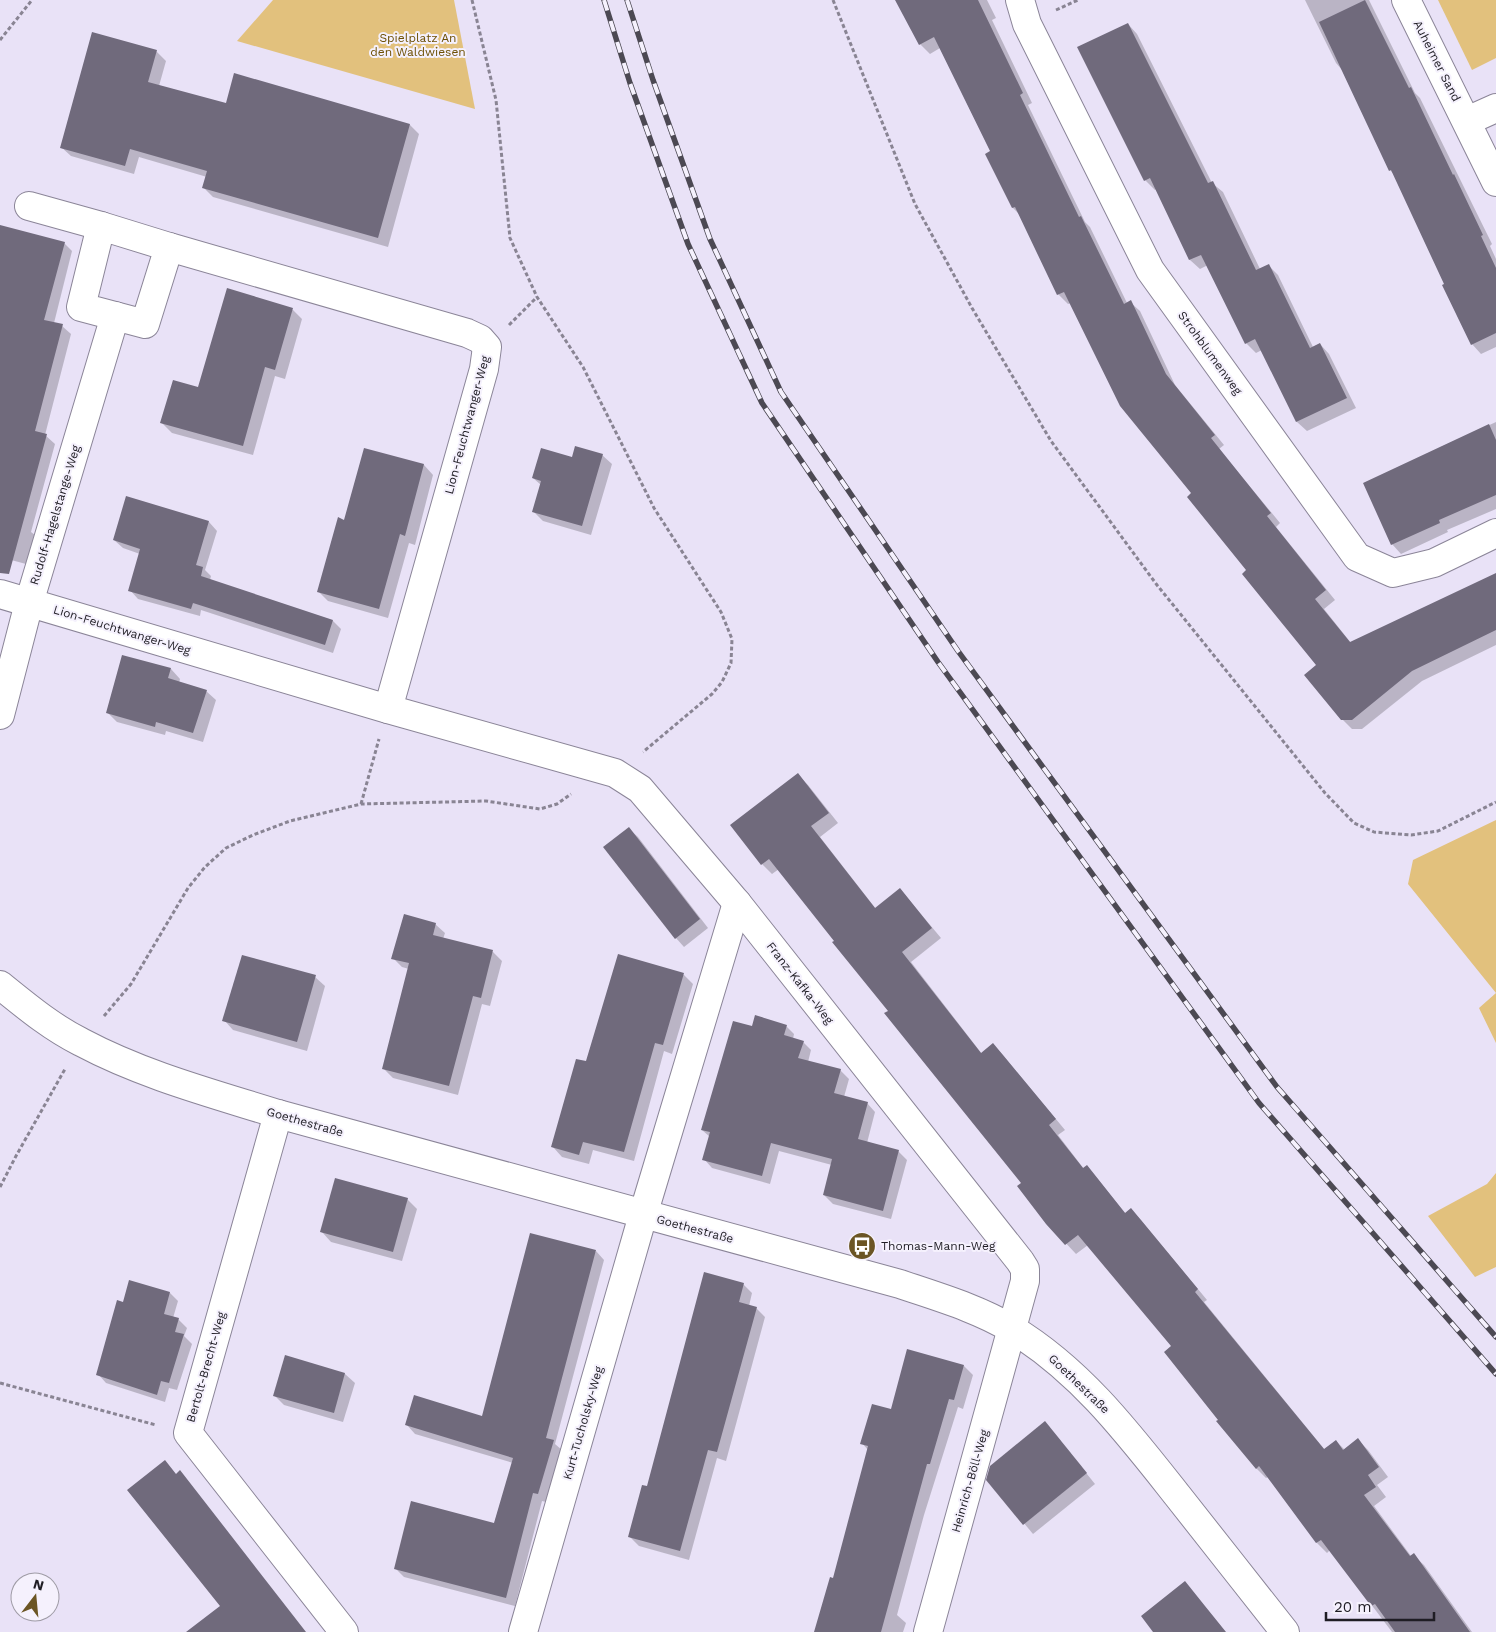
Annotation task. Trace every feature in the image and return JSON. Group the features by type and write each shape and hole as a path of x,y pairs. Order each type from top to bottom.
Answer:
{"street":[{"name":"Strohblumenweg","path":"1020,0 1027,24 1150,270 1357,557 1393,573 1434,563 1496,532"},
{"name":"Auheimer Sand","path":"1406,0 1496,182"},
{"path":"1467,121 1496,108"},
{"path":"29,206 102,226 169,247 145,324 81,306 102,226"},
{"name":"Lion-Feuchtwanger-Weg","path":"169,247 466,332 480,340 487,347 484,369 388,709"},
{"name":"Rudolf-Hagelstange-Weg","path":"0,715 29,603 115,316"},
{"name":"Lion-Feuchtwanger-Weg","path":"0,594 388,709 615,772 640,789 737,903"},
{"path":"643,1215 737,903"},
{"name":"Franz-Kafka-Weg","path":"737,903 1020,1261 1025,1270 1025,1281 1012,1329"},
{"name":"Goethestraße","path":"0,985 41,1019 80,1042 130,1066 278,1114 900,1284 981,1313 1012,1329 1052,1356 1092,1393 1130,1435 1284,1632"},
{"name":"Bertolt-Brecht-Weg","path":"278,1114 188,1433 344,1632"},
{"name":"Kurt-Tucholsky-Weg","path":"523,1632 643,1215"},
{"name":"Heinrich-Böll-Weg","path":"928,1632 1012,1329"}],"path":[{"path":"0,40 32,0"},
{"path":"0,1187 80,1042 112,1008 130,984 188,888 205,867 226,848 290,821 361,804 486,801 540,809 557,804 588,783 615,772 638,756 712,694 722,682 731,664 732,639 721,612 654,508 583,367 537,298 510,238 496,100 472,0"},
{"path":"833,0 916,204 972,308 1051,441 1157,585 1325,793 1354,823 1374,832 1411,835 1438,831 1496,802"},
{"path":"487,347 537,298"},
{"path":"361,804 388,709"},
{"path":"0,1383 188,1433"}],"green space":[{"name":"Spielplatz An den Waldwiesen","path":"273,0 454,0 475,109 237,41"},
{"path":"1438,0 1496,0 1496,58 1472,70"},
{"path":"1496,820 1496,993 1408,884 1413,860"},
{"path":"1496,993 1496,1043 1479,1008"},
{"path":"1496,1173 1496,1267 1475,1277 1428,1216 1487,1184"}],"building":[{"path":"895,0 978,0 1023,93 1020,95 1079,217 1081,216 1124,304 1131,300 1166,374 1215,435 1211,438 1271,513 1267,516 1326,590 1315,599 1350,642 1496,573 1496,630 1412,671 1352,720 1341,720 1304,675 1316,665 1242,574 1246,570 1187,497 1191,493 1120,406 1064,292 1057,295 1015,207 1012,208 985,154 990,151 934,37 919,45"},
{"path":"1365,0 1454,174 1483,235 1481,236 1496,268 1496,333 1471,345 1391,170 1389,171 1319,22"},
{"path":"1128,23 1208,183 1213,181 1256,270 1269,264 1310,348 1320,343 1347,398 1296,422 1255,339 1245,344 1201,255 1189,260 1150,178 1144,181 1077,47"},
{"path":"92,32 157,50 148,82 226,103 234,73 410,124 378,238 202,188 207,171 130,149 125,166 60,148"},
{"path":"0,225 65,242 44,320 63,324 35,431 47,434 9,574 0,573"},
{"path":"227,288 293,308 275,370 265,367 243,446 160,423 173,380 198,387"},
{"path":"1489,424 1496,440 1496,495 1439,520 1440,523 1391,545 1363,483"},
{"path":"575,446 603,454 582,526 532,512 541,481 532,478 541,448 572,457"},
{"path":"364,448 424,464 405,536 400,534 379,609 317,592 338,517 344,520"},
{"path":"126,496 209,521 196,565 203,567 201,576 333,620 325,645 193,603 191,609 128,591 140,549 113,540"},
{"path":"122,655 171,668 168,678 207,690 193,733 156,722 155,727 106,713"},
{"path":"798,773 829,813 811,826 875,908 900,888 932,928 902,952 981,1053 993,1043 1056,1119 1049,1125 1083,1168 1087,1165 1125,1213 1131,1208 1198,1289 1195,1292 1324,1449 1336,1440 1343,1450 1358,1438 1379,1467 1368,1475 1376,1487 1364,1495 1410,1556 1414,1553 1470,1632 1395,1632 1375,1604 1371,1606 1321,1540 1316,1543 1259,1466 1256,1469 1216,1421 1218,1420 1164,1352 1171,1346 1078,1235 1065,1245 1046,1224 1017,1186 1021,1183 884,1013 888,1011 832,942 834,941 769,859 761,865 730,825"},
{"path":"629,827 700,919 675,939 603,847"},
{"path":"404,914 436,923 433,935 493,950 481,998 473,996 449,1086 382,1069 409,963 391,959"},
{"path":"618,954 684,973 663,1045 655,1043 624,1152 583,1142 579,1155 551,1147 576,1059 586,1061"},
{"path":"242,955 316,975 297,1042 222,1021"},
{"path":"755,1015 787,1025 784,1035 804,1041 798,1058 841,1069 834,1093 868,1102 858,1139 899,1150 883,1211 823,1195 832,1159 771,1143 762,1176 702,1160 710,1132 701,1130 733,1021 752,1026"},
{"path":"335,1178 408,1198 393,1252 320,1232"},
{"path":"530,1233 596,1250 546,1438 554,1440 538,1494 533,1493 506,1598 394,1569 411,1501 494,1523 513,1458 405,1425 414,1395 482,1416"},
{"path":"704,1272 744,1283 739,1302 757,1307 717,1452 708,1450 680,1551 628,1537 642,1485 647,1486"},
{"path":"129,1280 170,1292 164,1314 179,1318 175,1332 184,1334 169,1383 161,1381 157,1395 96,1375 117,1300 123,1302"},
{"path":"907,1349 964,1365 954,1400 949,1399 930,1464 927,1464 881,1632 814,1632 830,1577 833,1578 868,1446 860,1444 872,1404 891,1409"},
{"path":"285,1355 345,1373 334,1413 273,1396"},
{"path":"1045,1421 1087,1473 1023,1525 986,1480 990,1466"},
{"path":"165,1460 176,1474 180,1470 306,1632 186,1632 220,1606 127,1490"},
{"path":"1185,1581 1226,1632 1153,1632 1141,1616"}],"railway":[{"path":"604,0 630,83 688,244 762,403 938,662 1259,1103 1496,1374"},
{"path":"627,0 653,80 710,239 781,392 958,651 1277,1087 1496,1337"}],"place":[{"name":"Thomas-Mann-Weg","path":"862,1246"}]}
